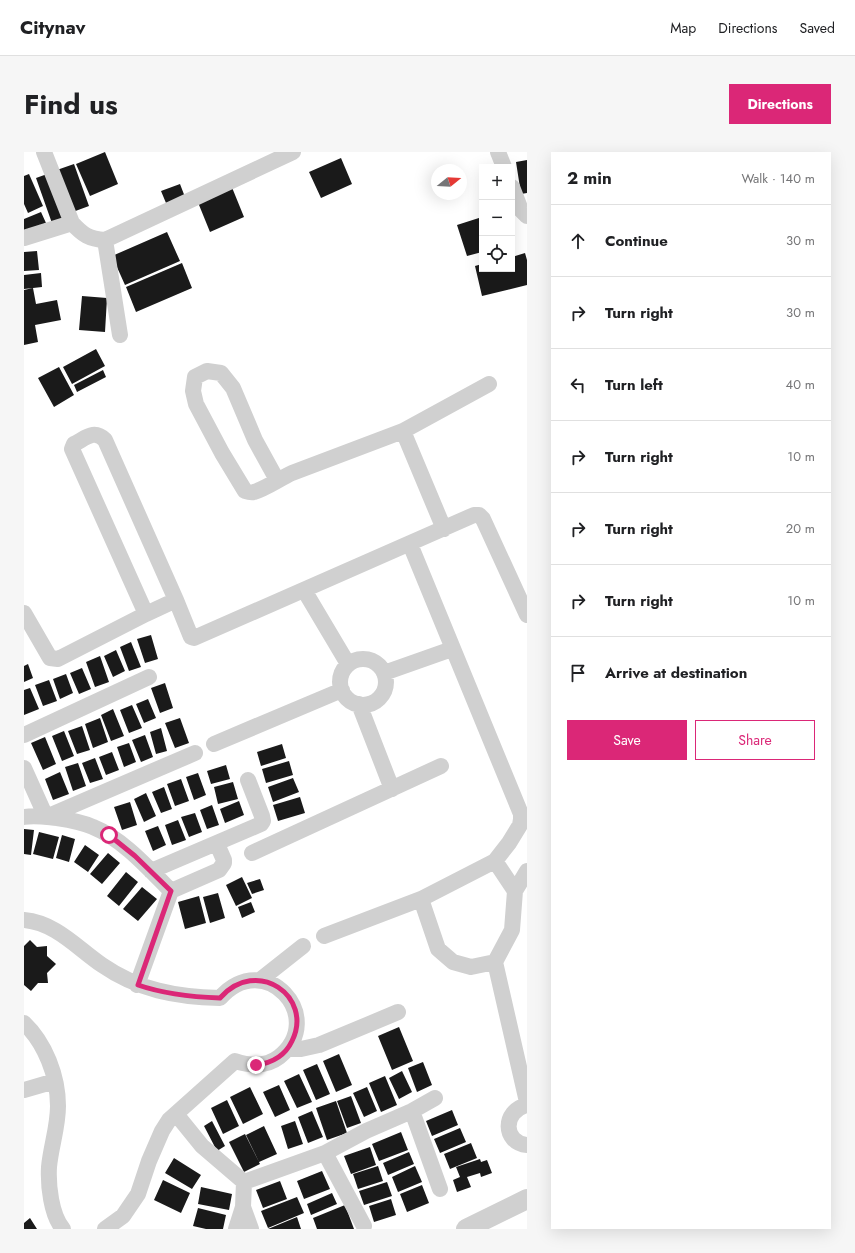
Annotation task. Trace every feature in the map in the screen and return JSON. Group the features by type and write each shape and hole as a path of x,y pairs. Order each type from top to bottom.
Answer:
{"street":[{"path":"44,152 72,223 82,234 94,239 105,240 293,152"},
{"path":"498,152 503,164"},
{"path":"515,195 521,210 527,216"},
{"path":"24,238 72,223"},
{"path":"105,240 120,335"},
{"path":"277,480 255,440 232,388 221,373 207,371 195,376 193,390 196,404 245,491 254,492 292,473 403,431 490,384"},
{"path":"403,431 444,529"},
{"path":"146,614 72,449 74,444 94,434 100,435 105,440 191,637 194,638 474,515 479,515 483,519 522,592 527,615"},
{"path":"324,936 421,899 495,861 509,843 520,825 521,814 410,544"},
{"path":"304,590 348,664"},
{"path":"24,613 50,658 58,659 176,600"},
{"path":"384,673 452,649"},
{"path":"368,659 381,667 386,681 385,689 375,702 359,704 349,700 342,690 340,681 348,664 354,661 368,659"},
{"path":"24,735 149,677"},
{"path":"214,744 342,690"},
{"path":"359,704 392,789"},
{"path":"46,817 195,753"},
{"path":"252,853 441,766"},
{"path":"24,768 46,817"},
{"path":"151,871 261,824 263,821 262,816 248,780"},
{"path":"24,817 46,817 74,821 109,835 135,856 171,891"},
{"path":"138,985 171,891 219,870 224,863 224,860 217,844"},
{"path":"495,861 515,891"},
{"path":"527,871 515,891 512,930 495,962 527,1102"},
{"path":"421,899 438,949 453,962 471,967 495,962"},
{"path":"24,920 35,921 58,931 102,965 138,985 152,990 193,997 220,998 226,991 242,982 260,980 273,985 285,993 294,1008 296,1027 295,1036 289,1049 276,1059 266,1064 251,1065 235,1061 169,1120 162,1131 149,1161 138,1194 123,1216 106,1229"},
{"path":"260,980 303,946"},
{"path":"289,1049 319,1046 398,1012"},
{"path":"24,1023 32,1030 43,1046 50,1063 54,1081 58,1105 49,1167 50,1188 53,1208 62,1229"},
{"path":"24,1090 54,1081"},
{"path":"244,1182 325,1153 366,1131 412,1111 435,1098"},
{"path":"527,1105 520,1106 515,1110 511,1116 509,1130 512,1137 518,1142 527,1145"},
{"path":"412,1111 440,1189"},
{"path":"176,1114 202,1146 244,1182"},
{"path":"325,1153 364,1226"},
{"path":"236,1229 243,1207 244,1182"},
{"path":"466,1229 527,1199"},
{"path":"243,1207 251,1229"}],"building":[{"path":"105,152 118,184 90,196 76,164"},
{"path":"341,158 352,184 321,198 309,172"},
{"path":"527,160 527,193 521,194 516,162"},
{"path":"74,164 89,206 70,213 54,171"},
{"path":"50,173 67,220 53,226 36,178"},
{"path":"29,174 43,206 28,213 24,204 24,176"},
{"path":"180,184 185,197 166,203 161,191"},
{"path":"231,185 244,217 210,232 197,200"},
{"path":"41,212 46,223 24,232 24,219"},
{"path":"479,218 479,253 467,256 457,225"},
{"path":"167,232 180,261 125,285 112,256"},
{"path":"37,251 39,270 24,271 24,252"},
{"path":"525,253 527,260 527,285 482,296 475,266 479,265 479,272 515,272 515,256"},
{"path":"182,263 192,288 136,312 126,287"},
{"path":"41,273 42,287 24,289 24,275"},
{"path":"33,288 36,304 57,300 61,320 35,325 38,342 24,345 24,290"},
{"path":"82,296 107,298 105,332 79,330"},
{"path":"96,349 105,366 72,384 63,367"},
{"path":"59,367 74,395 54,407 38,378"},
{"path":"103,370 106,377 77,392 74,385"},
{"path":"151,635 158,659 145,663 137,639"},
{"path":"131,642 141,667 129,671 120,647"},
{"path":"116,650 125,671 113,677 104,656"},
{"path":"100,656 109,682 95,687 86,662"},
{"path":"28,664 33,678 24,682 24,666"},
{"path":"82,668 91,689 79,694 70,673"},
{"path":"66,674 73,693 60,699 53,679"},
{"path":"49,680 57,701 43,706 35,685"},
{"path":"165,683 173,708 160,713 151,688"},
{"path":"30,688 39,709 24,715 24,690"},
{"path":"148,699 156,718 144,723 136,704"},
{"path":"132,705 142,728 129,733 120,710"},
{"path":"113,709 124,736 111,741 101,715"},
{"path":"100,718 108,742 93,748 85,724"},
{"path":"180,718 189,743 175,748 165,723"},
{"path":"82,726 90,750 77,754 68,731"},
{"path":"161,728 167,751 156,754 150,732"},
{"path":"64,731 74,756 62,761 52,736"},
{"path":"145,735 153,757 141,762 132,740"},
{"path":"45,737 56,764 43,770 31,743"},
{"path":"129,743 136,762 124,767 117,747"},
{"path":"282,744 286,758 261,766 257,752"},
{"path":"112,752 119,770 106,775 99,757"},
{"path":"95,758 103,779 90,783 82,763"},
{"path":"289,761 293,775 266,783 262,769"},
{"path":"78,763 86,786 73,791 65,767"},
{"path":"226,765 230,779 211,784 207,771"},
{"path":"60,772 69,794 53,800 45,779"},
{"path":"198,773 206,795 194,800 186,777"},
{"path":"293,778 299,792 273,802 268,787"},
{"path":"181,779 189,801 175,806 167,784"},
{"path":"233,782 238,799 218,804 214,787"},
{"path":"164,787 172,809 161,813 152,792"},
{"path":"146,793 156,816 144,822 134,799"},
{"path":"300,797 305,813 278,821 273,805"},
{"path":"239,801 244,815 225,823 220,809"},
{"path":"130,802 137,825 122,830 114,807"},
{"path":"212,805 219,825 207,829 200,810"},
{"path":"195,813 202,832 189,837 181,817"},
{"path":"178,820 186,840 172,845 165,825"},
{"path":"158,826 166,845 153,851 145,831"},
{"path":"24,829 34,830 31,855 24,854"},
{"path":"39,832 59,837 53,859 33,854"},
{"path":"62,835 75,839 69,862 56,858"},
{"path":"85,845 99,855 88,872 74,862"},
{"path":"108,853 120,863 102,884 90,874"},
{"path":"126,872 138,882 119,906 107,896"},
{"path":"242,877 252,898 236,906 226,885"},
{"path":"260,879 264,890 252,894 247,883"},
{"path":"142,887 157,899 138,921 123,909"},
{"path":"218,893 225,918 210,923 203,897"},
{"path":"199,896 206,923 185,929 178,902"},
{"path":"251,902 255,912 242,918 238,907"},
{"path":"30,940 37,947 47,946 47,956 56,964 47,973 48,983 38,983 31,991 24,985 24,946"},
{"path":"399,1027 413,1061 392,1070 378,1036"},
{"path":"339,1054 352,1085 336,1092 323,1061"},
{"path":"423,1062 432,1085 417,1092 408,1068"},
{"path":"317,1064 330,1094 316,1100 303,1070"},
{"path":"402,1071 412,1092 399,1099 389,1078"},
{"path":"299,1074 312,1102 297,1108 284,1081"},
{"path":"385,1076 397,1105 381,1112 369,1083"},
{"path":"279,1085 290,1110 275,1117 263,1092"},
{"path":"250,1087 263,1114 243,1124 230,1097"},
{"path":"367,1087 377,1111 364,1117 353,1093"},
{"path":"351,1096 361,1123 347,1128 337,1101"},
{"path":"227,1100 239,1126 223,1134 211,1108"},
{"path":"336,1101 347,1133 327,1140 316,1108"},
{"path":"452,1110 458,1125 432,1136 426,1121"},
{"path":"312,1111 323,1137 308,1143 298,1117"},
{"path":"212,1121 225,1146 217,1151 204,1126"},
{"path":"295,1121 303,1144 288,1149 281,1126"},
{"path":"264,1126 277,1154 259,1162 246,1135"},
{"path":"460,1128 466,1142 440,1153 434,1139"},
{"path":"401,1132 408,1150 379,1161 372,1144"},
{"path":"245,1134 260,1164 244,1172 229,1142"},
{"path":"471,1143 477,1158 450,1169 444,1154"},
{"path":"370,1147 376,1165 351,1174 344,1156"},
{"path":"409,1152 414,1164 388,1175 383,1163"},
{"path":"174,1158 201,1175 192,1189 165,1173"},
{"path":"480,1159 481,1162 487,1160 492,1173 481,1177 480,1173 467,1177 471,1187 457,1192 453,1180 460,1177 456,1167"},
{"path":"378,1166 383,1181 358,1189 353,1174"},
{"path":"415,1166 422,1182 398,1192 392,1177"},
{"path":"322,1171 330,1189 304,1199 297,1181"},
{"path":"163,1180 190,1193 181,1213 154,1200"},
{"path":"280,1181 287,1199 263,1208 256,1190"},
{"path":"387,1182 392,1196 364,1205 359,1191"},
{"path":"422,1185 429,1203 407,1212 400,1194"},
{"path":"201,1187 232,1194 229,1210 198,1204"},
{"path":"332,1193 337,1204 311,1215 307,1204"},
{"path":"297,1197 304,1213 268,1228 261,1211"},
{"path":"391,1199 396,1215 374,1222 369,1206"},
{"path":"345,1205 354,1229 317,1229 313,1218"},
{"path":"198,1208 226,1215 223,1229 206,1229 193,1226"},
{"path":"297,1217 301,1229 268,1229"},
{"path":"30,1218 37,1229 24,1229 24,1223"}],"route":[{"path":"109,835 135,856 171,891 138,985 152,990 193,997 220,998 226,991 242,982 260,980 277,987 285,993 290,1000 294,1008 296,1027 295,1036 289,1049 276,1059 266,1064 256,1065"}]}
